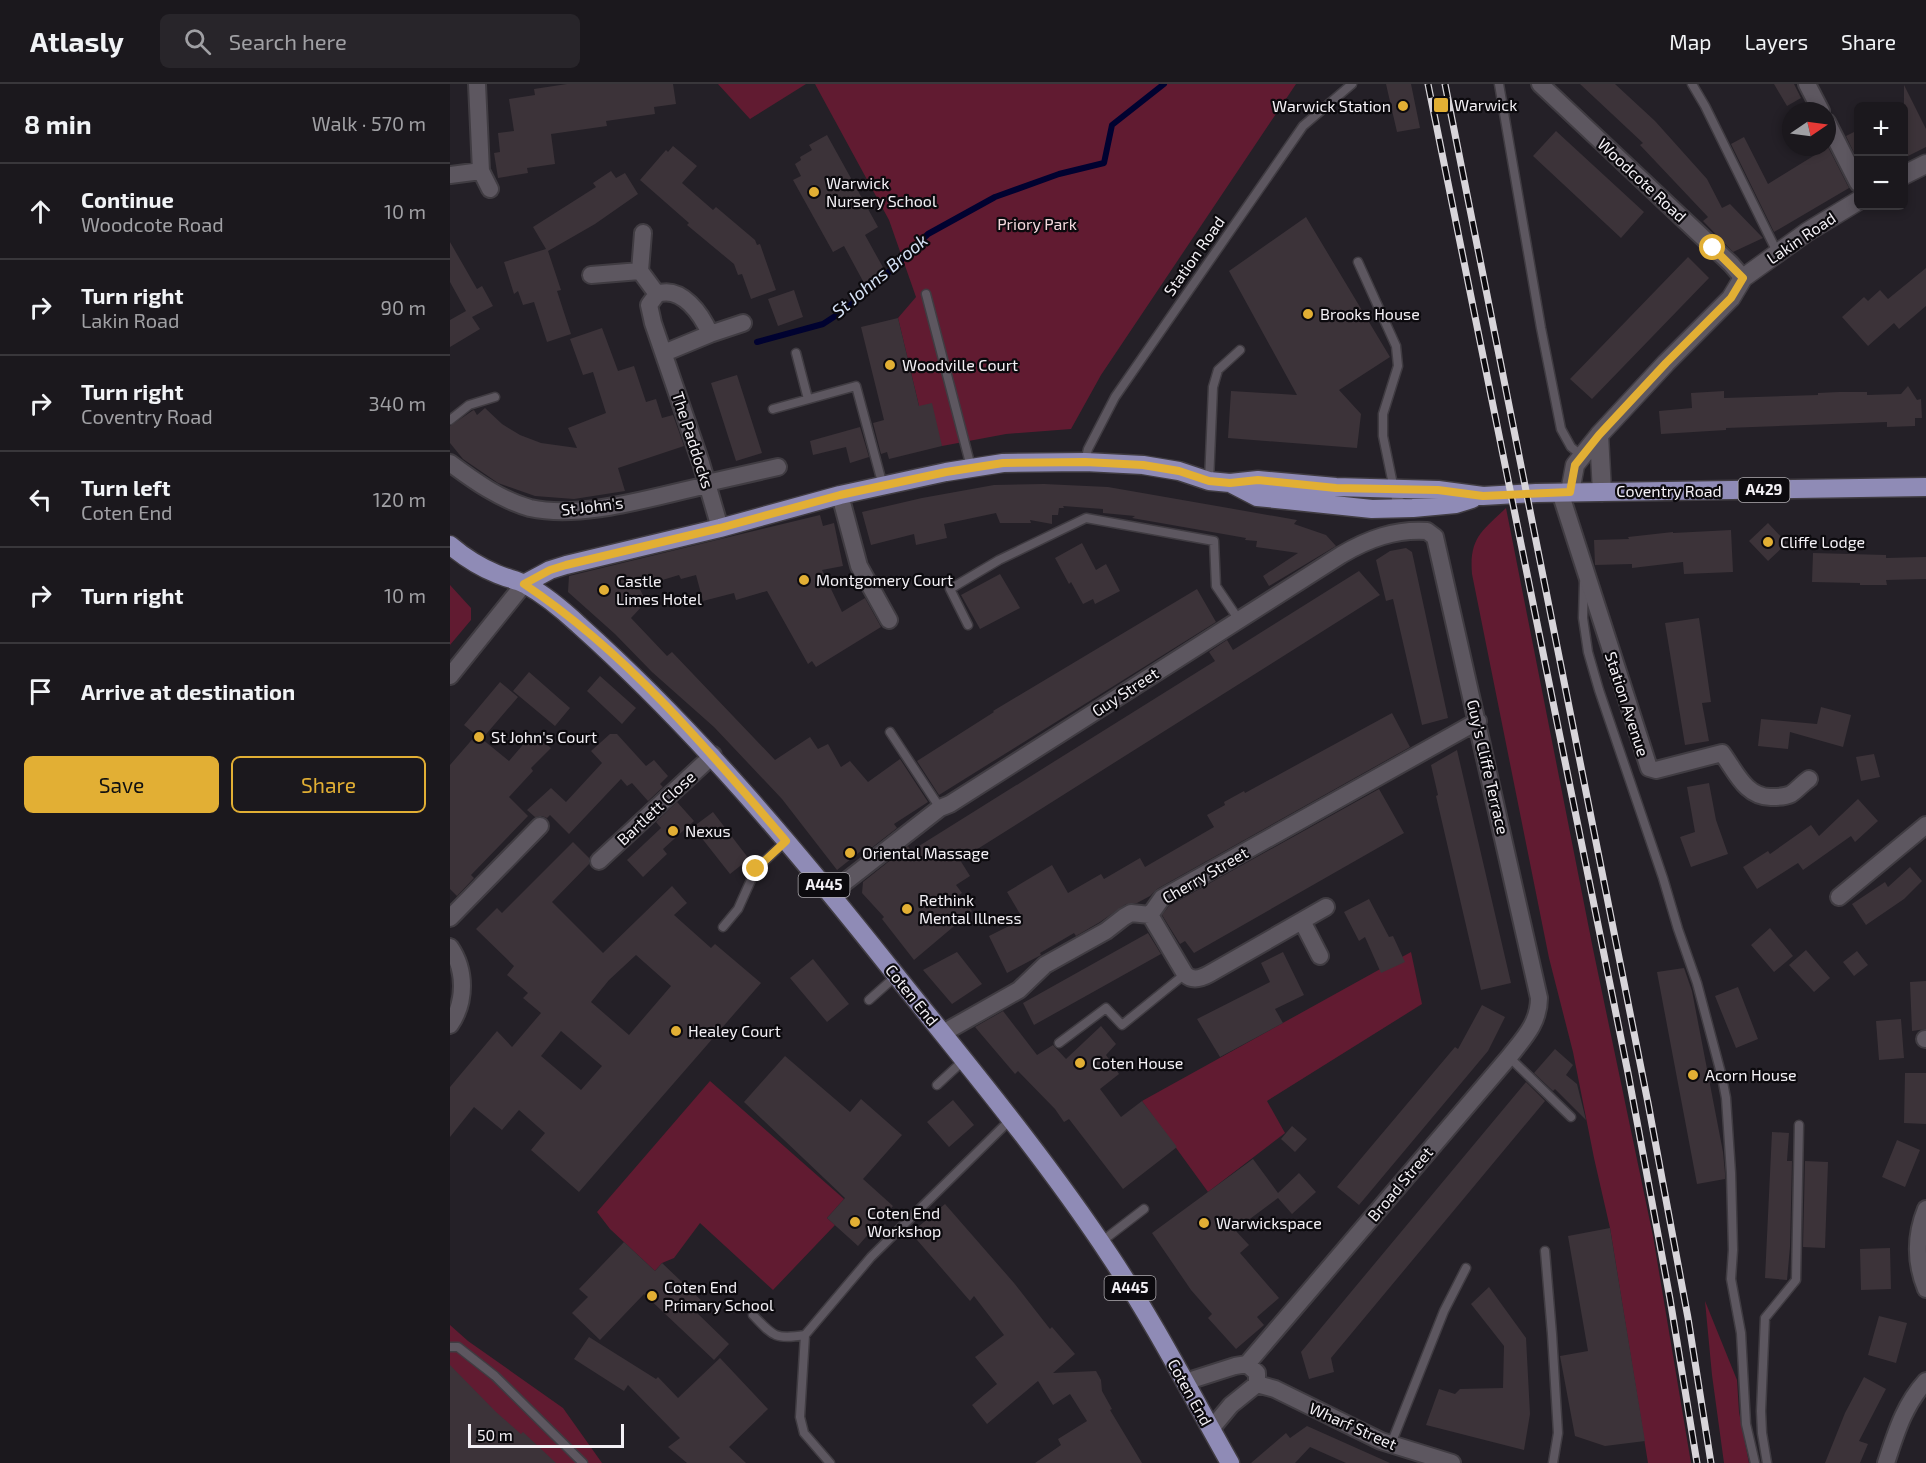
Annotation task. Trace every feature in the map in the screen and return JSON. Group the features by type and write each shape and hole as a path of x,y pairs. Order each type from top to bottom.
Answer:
{"main road":[{"name":"Coventry Road","path":"524,584 550,570 566,565 720,528 840,495 971,467 1003,463 1085,462 1143,465 1179,471 1209,481 1230,483 1258,480 1336,488 1438,490 1483,496 1565,492 1926,487"},
{"name":"Coventry Road","path":"1230,483 1257,496 1372,509 1455,504 1483,496"},
{"path":"450,545 484,568 524,584"},
{"name":"Coten End","path":"524,584 578,623 650,690 713,755 831,893 943,1033 1101,1242 1141,1305 1230,1463"}],"street":[{"path":"477,84 481,171 490,189"},
{"name":"Woodcote Road","path":"1540,84 1731,264 1743,278"},
{"path":"1807,84 1816,102"},
{"path":"1836,140 1854,175"},
{"path":"1908,173 1926,164"},
{"path":"450,175 481,171"},
{"name":"Lakin Road","path":"1565,492 1575,465 1599,435 1731,298 1743,278 1854,204"},
{"path":"643,233 640,271 657,294 669,292 682,297 703,318 710,334"},
{"path":"591,275 640,271"},
{"name":"The Paddocks","path":"657,294 649,306 720,528"},
{"path":"664,353 743,323"},
{"path":"1599,435 1602,492"},
{"name":"St John's","path":"450,463 509,500 550,511 603,507 778,467"},
{"name":"Station Avenue","path":"1565,492 1584,567 1648,768 1656,770 1722,753 1750,791 1758,796 1768,797 1791,794 1809,779"},
{"path":"840,495 859,566 890,620"},
{"name":"Guy Street","path":"831,893 945,806 1365,541 1392,534 1419,531 1428,531 1435,537"},
{"name":"Guy's Cliffe Terrace","path":"1435,537 1539,998"},
{"path":"450,676 524,584"},
{"name":"Cherry Street","path":"943,1033 1019,990 1045,965 1106,931 1124,916 1131,913 1150,915 1162,898 1478,722"},
{"name":"Bartlett Close","path":"599,861 713,755"},
{"path":"1839,897 1926,825"},
{"path":"450,918 540,826"},
{"path":"1150,915 1185,974 1194,979 1202,978 1326,907"},
{"path":"1302,921 1320,956"},
{"path":"450,947 460,970 462,985 462,998 450,1025"},
{"name":"Broad Street","path":"1247,1364 1509,1057 1536,1019 1539,998"},
{"path":"1926,1209 1919,1227 1917,1243 1920,1273 1926,1289"},
{"path":"1185,1382 1247,1364 1257,1372 1257,1384 1231,1405 1211,1429"},
{"path":"1886,1463 1899,1424 1908,1406 1926,1381"},
{"name":"Wharf Street","path":"1257,1384 1275,1389 1381,1441 1452,1463"}],"lane":[{"name":"Station Road","path":"1085,462 1088,449 1116,397 1303,126 1352,84"},
{"path":"1499,84 1561,429 1571,447 1582,456"},
{"path":"1692,84 1778,254"},
{"path":"1358,262 1396,346 1398,366 1383,414 1383,436 1396,499 1413,508"},
{"path":"926,294 971,467"},
{"path":"1209,481 1213,387 1218,370 1240,350"},
{"path":"796,353 808,399"},
{"path":"773,409 856,386 883,486"},
{"path":"450,420 469,405 495,398"},
{"path":"968,625 950,589 999,560 1086,518 1214,541 1216,586 1239,620"},
{"path":"1584,567 1583,618 1588,652 1611,730 1638,800 1697,983 1722,1077 1726,1098 1731,1173 1733,1250 1731,1279 1741,1333 1746,1424 1755,1463"},
{"path":"890,732 945,806"},
{"path":"723,927 738,909 756,869 786,841"},
{"path":"1059,1043 1106,1008 1122,1025 1185,974"},
{"path":"869,1000 896,975"},
{"path":"1509,1057 1570,1117"},
{"path":"937,1085 963,1060"},
{"path":"830,1463 804,1433 800,1418 805,1335 871,1257 1010,1120"},
{"path":"1767,1463 1761,1411 1765,1318 1796,1280 1799,1125"},
{"path":"1101,1242 1144,1209"},
{"path":"1545,1251 1558,1433 1553,1463"},
{"path":"1391,1444 1444,1311 1466,1268"},
{"path":"753,1314 769,1331 784,1338 805,1335"},
{"path":"450,1347 458,1347 495,1376 583,1463"}],"green space":[{"path":"718,84 806,84 750,119"},
{"name":"Priory Park","path":"815,84 1296,84 1101,375 1071,429 1006,434 942,446 919,406 898,318 916,297 889,220"},
{"path":"1506,508 1593,949 1653,1236 1691,1463 1648,1463 1610,1228 1573,1052 1549,958 1472,574 1475,543 1484,529"},
{"path":"450,585 471,608 471,620 450,645"},
{"path":"1411,952 1422,1004 1267,1101 1285,1133 1208,1192 1142,1101"},
{"path":"710,1081 844,1199 827,1218 835,1225 773,1290 700,1223 674,1258 662,1263 655,1271 610,1229 597,1212"},
{"path":"1705,1301 1737,1380 1739,1412 1749,1463 1724,1463"},
{"path":"450,1325 468,1341 563,1408 602,1463 450,1463"}],"building":[{"path":"567,84 673,84 676,104 654,107 655,114 606,121 607,126 551,134 555,164 527,168 528,173 498,178 494,153 500,152 498,133 514,131 509,99 535,95 534,89"},
{"name":"Warwick Station","path":"1386,84 1411,84 1420,128 1397,132"},
{"path":"1580,84 1615,84 1655,121 1707,179 1722,208 1730,204 1763,238 1733,252 1703,221 1708,217 1640,145 1643,143"},
{"path":"1774,84 1794,84 1801,98 1794,102 1785,102"},
{"path":"1904,85 1926,129 1926,147 1908,156 1908,102 1904,102"},
{"path":"1556,131 1644,212 1621,238 1533,156"},
{"path":"1854,132 1854,153 1846,136"},
{"path":"827,135 878,227 865,235 885,271 864,283 844,246 833,252 793,180 801,176 795,164 801,160 800,157 812,150 809,145"},
{"path":"1744,137 1768,184 1813,156 1833,156 1849,188 1774,232 1731,144"},
{"path":"673,146 697,166 682,183 713,210 716,207 755,240 757,245 760,244 776,290 751,299 742,274 738,275 734,264 687,225 689,223 640,180 666,150 668,152"},
{"path":"611,171 616,178 625,173 638,194 595,224 548,251 561,290 557,291 571,334 547,342 534,302 523,305 518,291 514,294 504,262 546,249 533,227 596,187 593,183"},
{"name":"Brooks House","path":"1306,217 1390,357 1339,390 1361,414 1357,448 1228,438 1231,391 1297,395 1229,271"},
{"path":"450,242 477,289 482,286 493,306 472,317 480,329 450,347 450,320 466,311 450,282"},
{"path":"1688,257 1709,278 1592,399 1570,379"},
{"path":"1926,268 1926,306 1899,329 1894,323 1868,346 1842,317 1864,297 1868,301 1880,290 1888,299"},
{"path":"794,290 803,317 778,326 768,299"},
{"name":"Woodville Court","path":"898,318 919,406 932,403 942,446 889,459 887,452 881,454 873,423 884,420 861,327"},
{"path":"602,328 618,371 634,366 646,402 656,399 662,418 673,415 684,446 618,468 625,491 574,499 535,496 498,483 463,459 450,443 450,426 472,411 474,410 477,415 485,408 502,424 520,435 541,443 577,448 568,428 606,413 593,372 583,375 570,339"},
{"path":"737,375 762,453 736,461 711,383"},
{"path":"1908,386 1917,400 1921,399 1922,418 1915,418 1915,426 1887,427 1887,422 1726,428 1726,430 1661,434 1659,411 1692,408 1691,393 1724,391 1724,398 1818,395 1818,393 1839,392 1867,392 1867,395 1901,394"},
{"path":"860,427 869,457 850,463 846,447 813,455 810,441"},
{"path":"1044,484 1108,487 1297,520 1294,524 1326,535 1336,546 1269,586 1263,576 1298,553 1256,547 1257,541 1245,540 1246,538 1132,518 1135,516 1103,513 1103,509 1063,506 1064,508 1059,508 1058,515 1052,515 1052,524 1030,520 1031,523 1000,523 996,513 944,524 947,538 916,545 914,534 871,545 862,512 994,485"},
{"path":"820,515 823,526 834,523 843,566 822,570 842,612 865,598 881,627 816,667 812,661 808,664 767,591 736,600 734,593 703,601 696,575 681,579 679,575 639,587 646,602 631,618 667,656 672,652 775,760 810,737 818,749 828,744 841,767 850,761 868,782 900,759 928,802 894,824 897,828 865,853 866,847 837,870 782,799 714,727 568,592 569,576"},
{"name":"Cliffe Lodge","path":"1768,523 1787,543 1768,561 1749,541"},
{"path":"1731,530 1733,572 1684,574 1683,562 1632,568 1632,564 1595,565 1594,540 1629,539 1628,537 1673,532"},
{"path":"1082,543 1096,570 1106,564 1120,591 1095,604 1093,599 1083,604 1055,558"},
{"path":"1406,548 1412,552 1448,718 1422,725 1393,599 1386,601 1376,560 1390,551"},
{"path":"1813,553 1886,555 1886,558 1926,557 1926,579 1886,580 1887,585 1812,582"},
{"path":"1359,571 1380,595 960,860 970,876 956,885 962,893 959,895 972,911 914,960 882,919 884,917 862,893 863,882 908,846 911,851 1215,661 1209,652 1227,640 1233,650"},
{"path":"1000,574 1020,608 980,629 961,595"},
{"path":"1197,589 1216,622 939,795 917,761 993,711"},
{"path":"1699,618 1711,702 1702,703 1709,741 1685,745 1665,623"},
{"path":"529,672 570,708 555,726 513,691"},
{"path":"600,676 636,708 622,724 587,691"},
{"path":"500,682 518,697 482,739 509,761 533,733 551,748 531,768 533,771 509,797 528,816 471,875 474,878 457,896 450,889 450,765 476,735 464,725"},
{"path":"1821,707 1851,715 1843,747 1790,732 1788,749 1758,746 1761,719 1817,724"},
{"path":"1392,713 1410,747 1157,889 1150,896 1137,903 1126,904 1076,936 1074,933 1040,953 1041,955 1007,973 989,936 1023,919 1007,892 1052,865 1068,893 1101,874 1104,879 1140,858 1145,867 1214,827 1207,815 1225,805 1224,802 1244,791 1245,793"},
{"path":"610,734 617,734 646,766 654,760 668,776 660,784 663,787 648,801 632,783 627,786 621,779 569,834 550,815 547,818 535,817 527,810 551,788 566,802 602,763 591,751"},
{"path":"1457,750 1511,983 1481,990 1436,796 1438,795 1431,765"},
{"path":"1874,754 1880,777 1861,781 1856,757"},
{"path":"1709,783 1716,820 1728,854 1691,867 1680,837 1695,832 1687,787"},
{"path":"1379,789 1404,833 1194,953 1185,941 1180,944 1162,915 1169,906"},
{"path":"1858,799 1878,821 1855,842 1851,836 1803,870 1798,863 1757,889 1743,867 1768,851 1770,854 1811,825 1819,836"},
{"path":"677,802 694,821 663,849 667,854 643,877 627,860 661,828 656,822"},
{"path":"713,812 749,859 730,874 693,827"},
{"path":"573,842 589,858 589,864 552,902 603,953 672,886 687,903 674,915 711,948 715,944 761,983 579,1192 531,1150 545,1133 519,1110 502,1130 474,1107 450,1137 450,1087 497,1031 512,1047 541,1013 523,998 528,993 507,975 514,966 476,929 497,908 502,913","holes":["636,955 671,986 629,1035 591,1002 609,980","561,1031 602,1066 581,1090 541,1056"]},
{"path":"1910,867 1922,881 1904,899 1866,925 1852,904 1885,882 1888,887"},
{"path":"1369,899 1389,937 1393,936 1405,962 1381,973 1365,937 1359,941 1344,912"},
{"path":"1770,928 1793,956 1774,972 1751,945"},
{"path":"1148,933 1161,954 1034,1025 1023,1003"},
{"path":"1806,950 1830,978 1814,992 1789,965"},
{"path":"1857,951 1868,965 1854,976 1843,962"},
{"path":"957,952 982,984 952,1004 923,970"},
{"path":"1283,952 1304,995 1275,1009 1283,1023 1220,1057 1197,1019 1270,982 1261,963"},
{"path":"813,959 849,1004 827,1022 790,978"},
{"name":"Acorn House","path":"1684,968 1692,991 1725,1173 1725,1179 1697,1184 1657,972"},
{"path":"1926,981 1926,1029 1912,1031 1910,982"},
{"path":"1738,987 1758,1039 1736,1048 1715,996"},
{"path":"1482,1005 1505,1017 1488,1051 1359,1205 1337,1187 1455,1047 1458,1049"},
{"path":"1003,1011 1037,1055 1053,1045 1066,1059 1101,1026 1116,1044 1106,1055 1119,1074 1100,1089 1121,1117 1142,1101 1177,1147 1123,1189 1069,1119 1064,1122 1055,1109 1018,1071 1015,1074 975,1027"},
{"path":"1901,1019 1904,1058 1879,1060 1876,1021"},
{"path":"1555,1049 1573,1065 1566,1075 1577,1084 1586,1120 1555,1089 1553,1091 1534,1073"},
{"path":"785,1056 850,1112 861,1099 902,1135 863,1179 893,1206 858,1246 827,1218 845,1198 744,1102"},
{"path":"1905,1073 1926,1073 1926,1124 1904,1123"},
{"path":"1526,1082 1545,1101 1331,1358 1334,1372 1309,1379 1301,1352"},
{"path":"953,1100 974,1125 949,1147 927,1122"},
{"path":"1292,1126 1307,1139 1295,1152 1281,1139"},
{"path":"1772,1132 1789,1133 1787,1161 1792,1161 1787,1280 1765,1278"},
{"path":"1897,1140 1920,1150 1905,1187 1882,1177"},
{"path":"1253,1159 1278,1193 1299,1173 1316,1192 1292,1214 1278,1198 1235,1230 1249,1245 1240,1253 1279,1298 1257,1317 1264,1325 1236,1349 1208,1318 1212,1314 1191,1290 1152,1233"},
{"path":"1805,1161 1828,1162 1825,1248 1803,1247"},
{"path":"945,1204 1014,1283 1050,1329 1052,1327 1075,1354 1053,1373 1096,1371 1101,1380 1102,1391 1112,1409 1110,1410 1142,1463 1035,1463 1061,1445 1058,1439 1087,1421 1070,1394 1053,1405 1038,1381 987,1424 972,1405 997,1384 975,1357 1004,1335 974,1296 970,1301 911,1233"},
{"path":"1610,1228 1645,1441 1605,1446 1575,1436 1560,1356 1588,1351 1568,1236"},
{"path":"624,1242 655,1271 662,1263 703,1302 695,1311 729,1344 714,1360 644,1294 600,1340 572,1313 588,1297 579,1289"},
{"path":"1890,1248 1891,1289 1861,1290 1860,1249"},
{"path":"1489,1287 1526,1338 1530,1414 1524,1450 1426,1425 1439,1389 1455,1394 1460,1389 1503,1388 1504,1346 1471,1304"},
{"path":"1879,1316 1907,1323 1896,1363 1868,1355"},
{"path":"589,1337 656,1379 658,1377 678,1398 720,1358 768,1409 729,1447 746,1463 687,1463 668,1447 680,1438 628,1385 624,1391 574,1359"},
{"path":"450,1365 496,1412 521,1434 523,1432 556,1463 450,1463"},
{"path":"1864,1377 1886,1389 1859,1441 1868,1444 1860,1463 1825,1463 1845,1413"},
{"path":"1307,1426 1390,1463 1346,1463 1310,1447 1295,1463 1251,1463 1286,1433 1290,1438"}],"waterway":[{"name":"St Johns Brook","path":"757,342 823,324 846,309 928,234 995,197 1059,174 1104,163 1112,125 1164,84"}],"railway":[{"path":"1428,84 1628,1073 1670,1299 1697,1463"},
{"path":"1445,84 1648,1103 1688,1318 1711,1463"}],"place":[{"name":"Warwick","path":"1441,105"},
{"name":"Warwick Station","path":"1403,106"},
{"name":"Warwick Nursery School","path":"814,192"},
{"name":"Brooks House","path":"1308,314"},
{"name":"Woodville Court","path":"890,365"},
{"name":"Cliffe Lodge","path":"1768,542"},
{"name":"Montgomery Court","path":"804,580"},
{"name":"Castle Limes Hotel","path":"604,590"},
{"name":"St John's Court","path":"479,737"},
{"name":"Nexus","path":"673,831"},
{"name":"Oriental Massage","path":"850,853"},
{"name":"Rethink Mental Illness","path":"907,909"},
{"name":"Healey Court","path":"676,1031"},
{"name":"Coten House","path":"1080,1063"},
{"name":"Acorn House","path":"1693,1075"},
{"name":"Coten End Workshop","path":"855,1222"},
{"name":"Warwickspace","path":"1204,1223"},
{"name":"Coten End Primary School","path":"652,1296"}],"route":[{"path":"756,869 786,841 713,755 657,697 578,623 524,584 550,570 566,565 720,528 840,495 971,467 1003,463 1085,462 1143,465 1179,471 1209,481 1230,483 1258,480 1336,488 1438,490 1483,496 1570,492 1575,465 1599,435 1731,298 1743,278 1713,248"}]}
